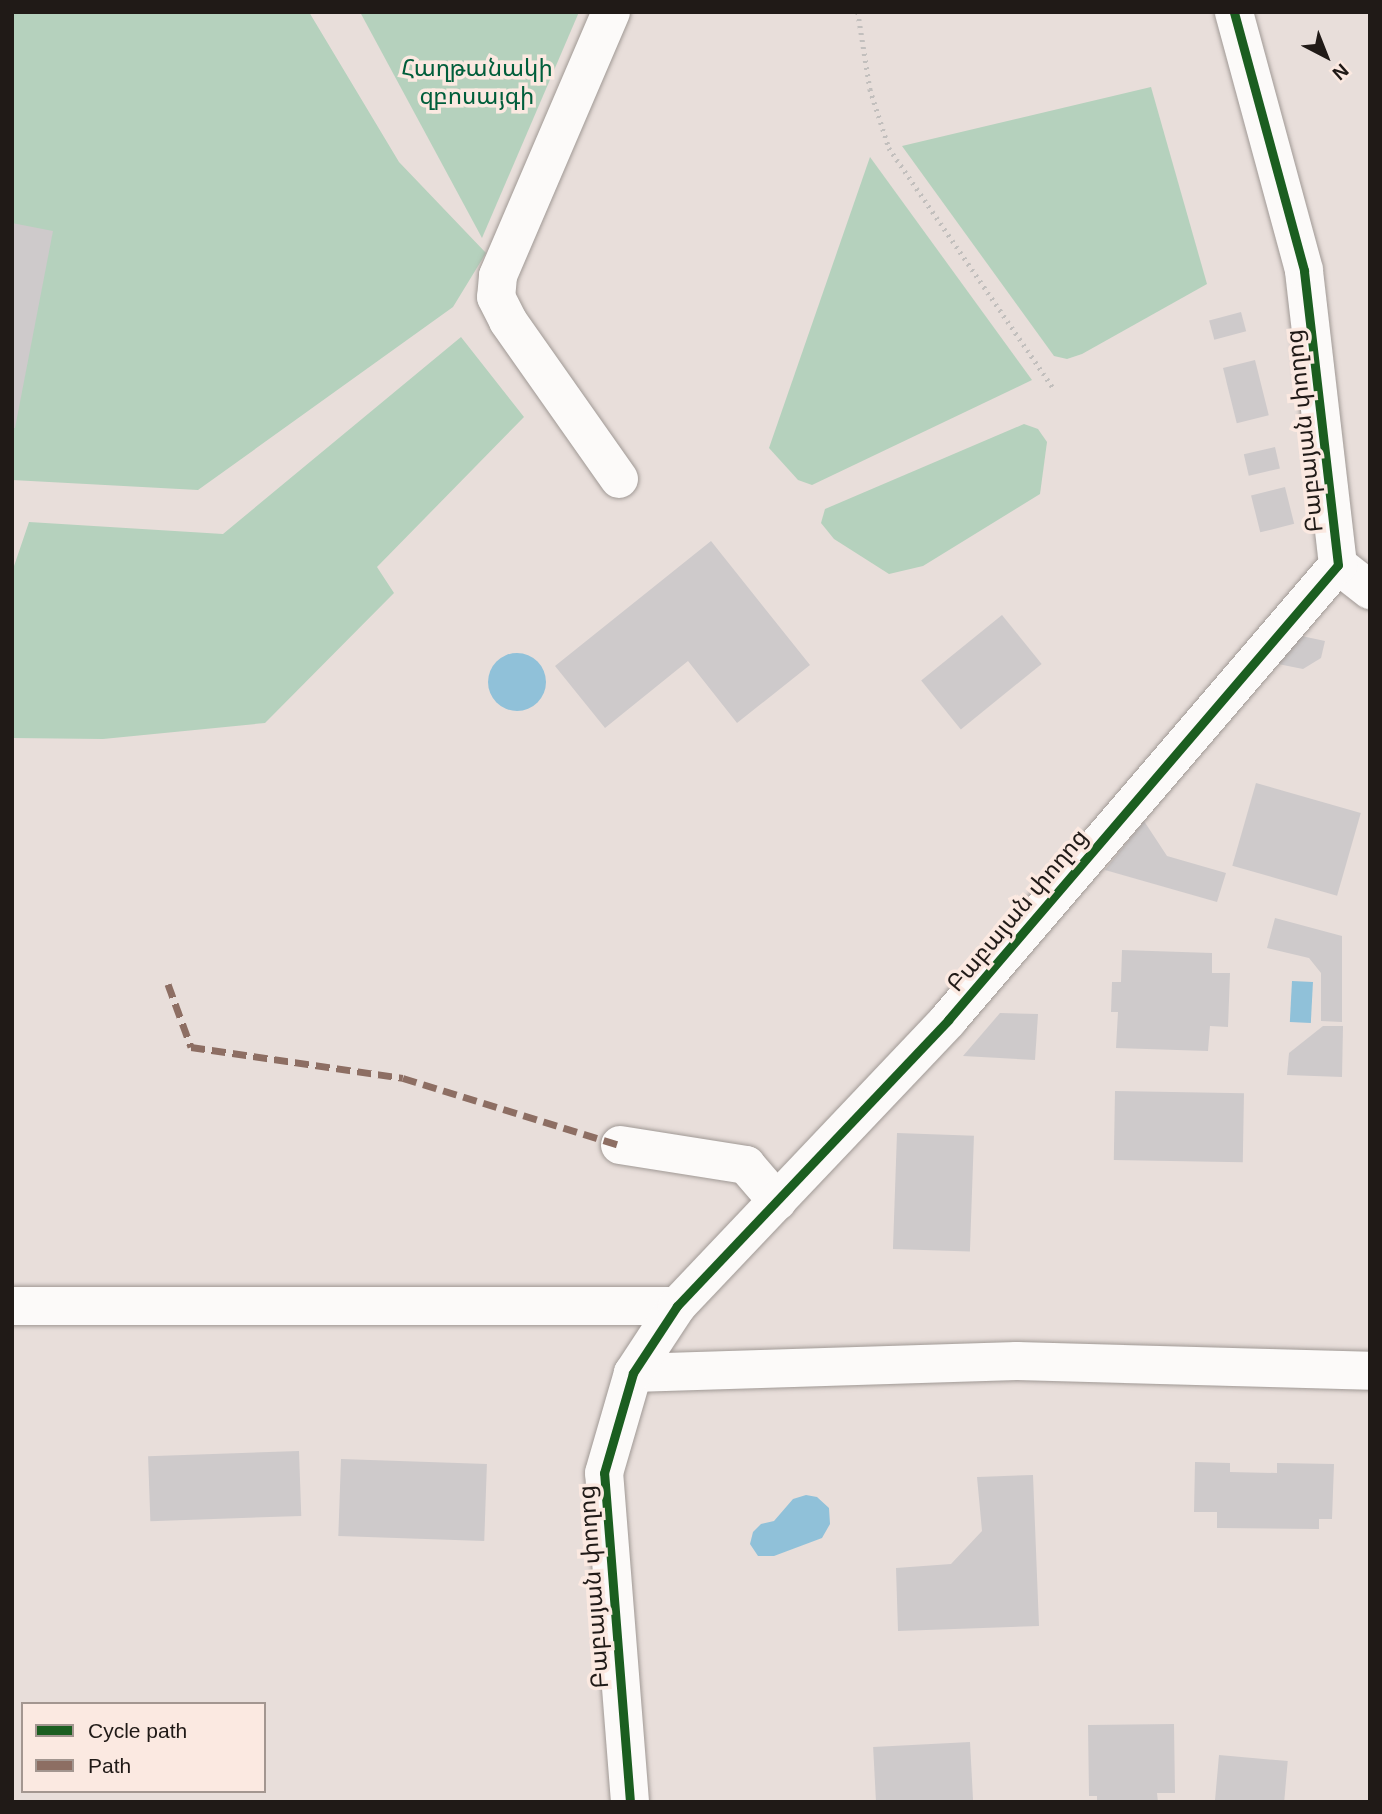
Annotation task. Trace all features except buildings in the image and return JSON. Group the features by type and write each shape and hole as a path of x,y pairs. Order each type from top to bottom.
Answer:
{"street":[{"path":"611,12 498,275 496,297 508,321 619,479"},
{"name":"Բաբայան փողոց","path":"630,1802 604,1473 633,1373 677,1306 948,1020 1338,565 1304,270 1234,12"},
{"path":"1338,565 1370,590"},
{"path":"620,1145 747,1166 777,1200"},
{"path":"12,1306 677,1306"},
{"path":"633,1373 1017,1362 1370,1371"}],"path":[{"path":"858,12 870,89 889,148 1054,389"}],"green space":[{"path":"12,12 309,12 399,162 486,253 453,307 198,490 12,480"},
{"name":"Հաղթանակի զբոսայգի","path":"360,12 579,12 482,238"},
{"path":"1151,87 1207,284 1082,354 1067,359 1054,356 902,146"},
{"path":"870,157 1032,380 812,485 798,480 769,448"},
{"path":"461,337 524,417 377,567 394,593 265,723 103,739 12,738 12,572 29,522 223,534"},
{"path":"1024,424 1038,429 1047,442 1040,494 923,566 889,574 834,539 821,523 825,509"}],"water":[{"path":"517,653 533,658 541,666 546,682 541,698 533,706 517,711 501,706 493,698 488,682 493,666 501,658"},
{"path":"1292,981 1313,982 1311,1023 1290,1022"},
{"path":"806,1495 817,1497 829,1508 830,1524 822,1538 774,1556 758,1556 750,1544 753,1532 761,1524 774,1521 793,1499"}],"marked path":[{"path":"168,984 191,1047 403,1078 620,1145"}],"cycle path":[{"path":"630,1802 604,1473 633,1373 677,1306 948,1020 1338,565 1304,270 1234,12"}]}
